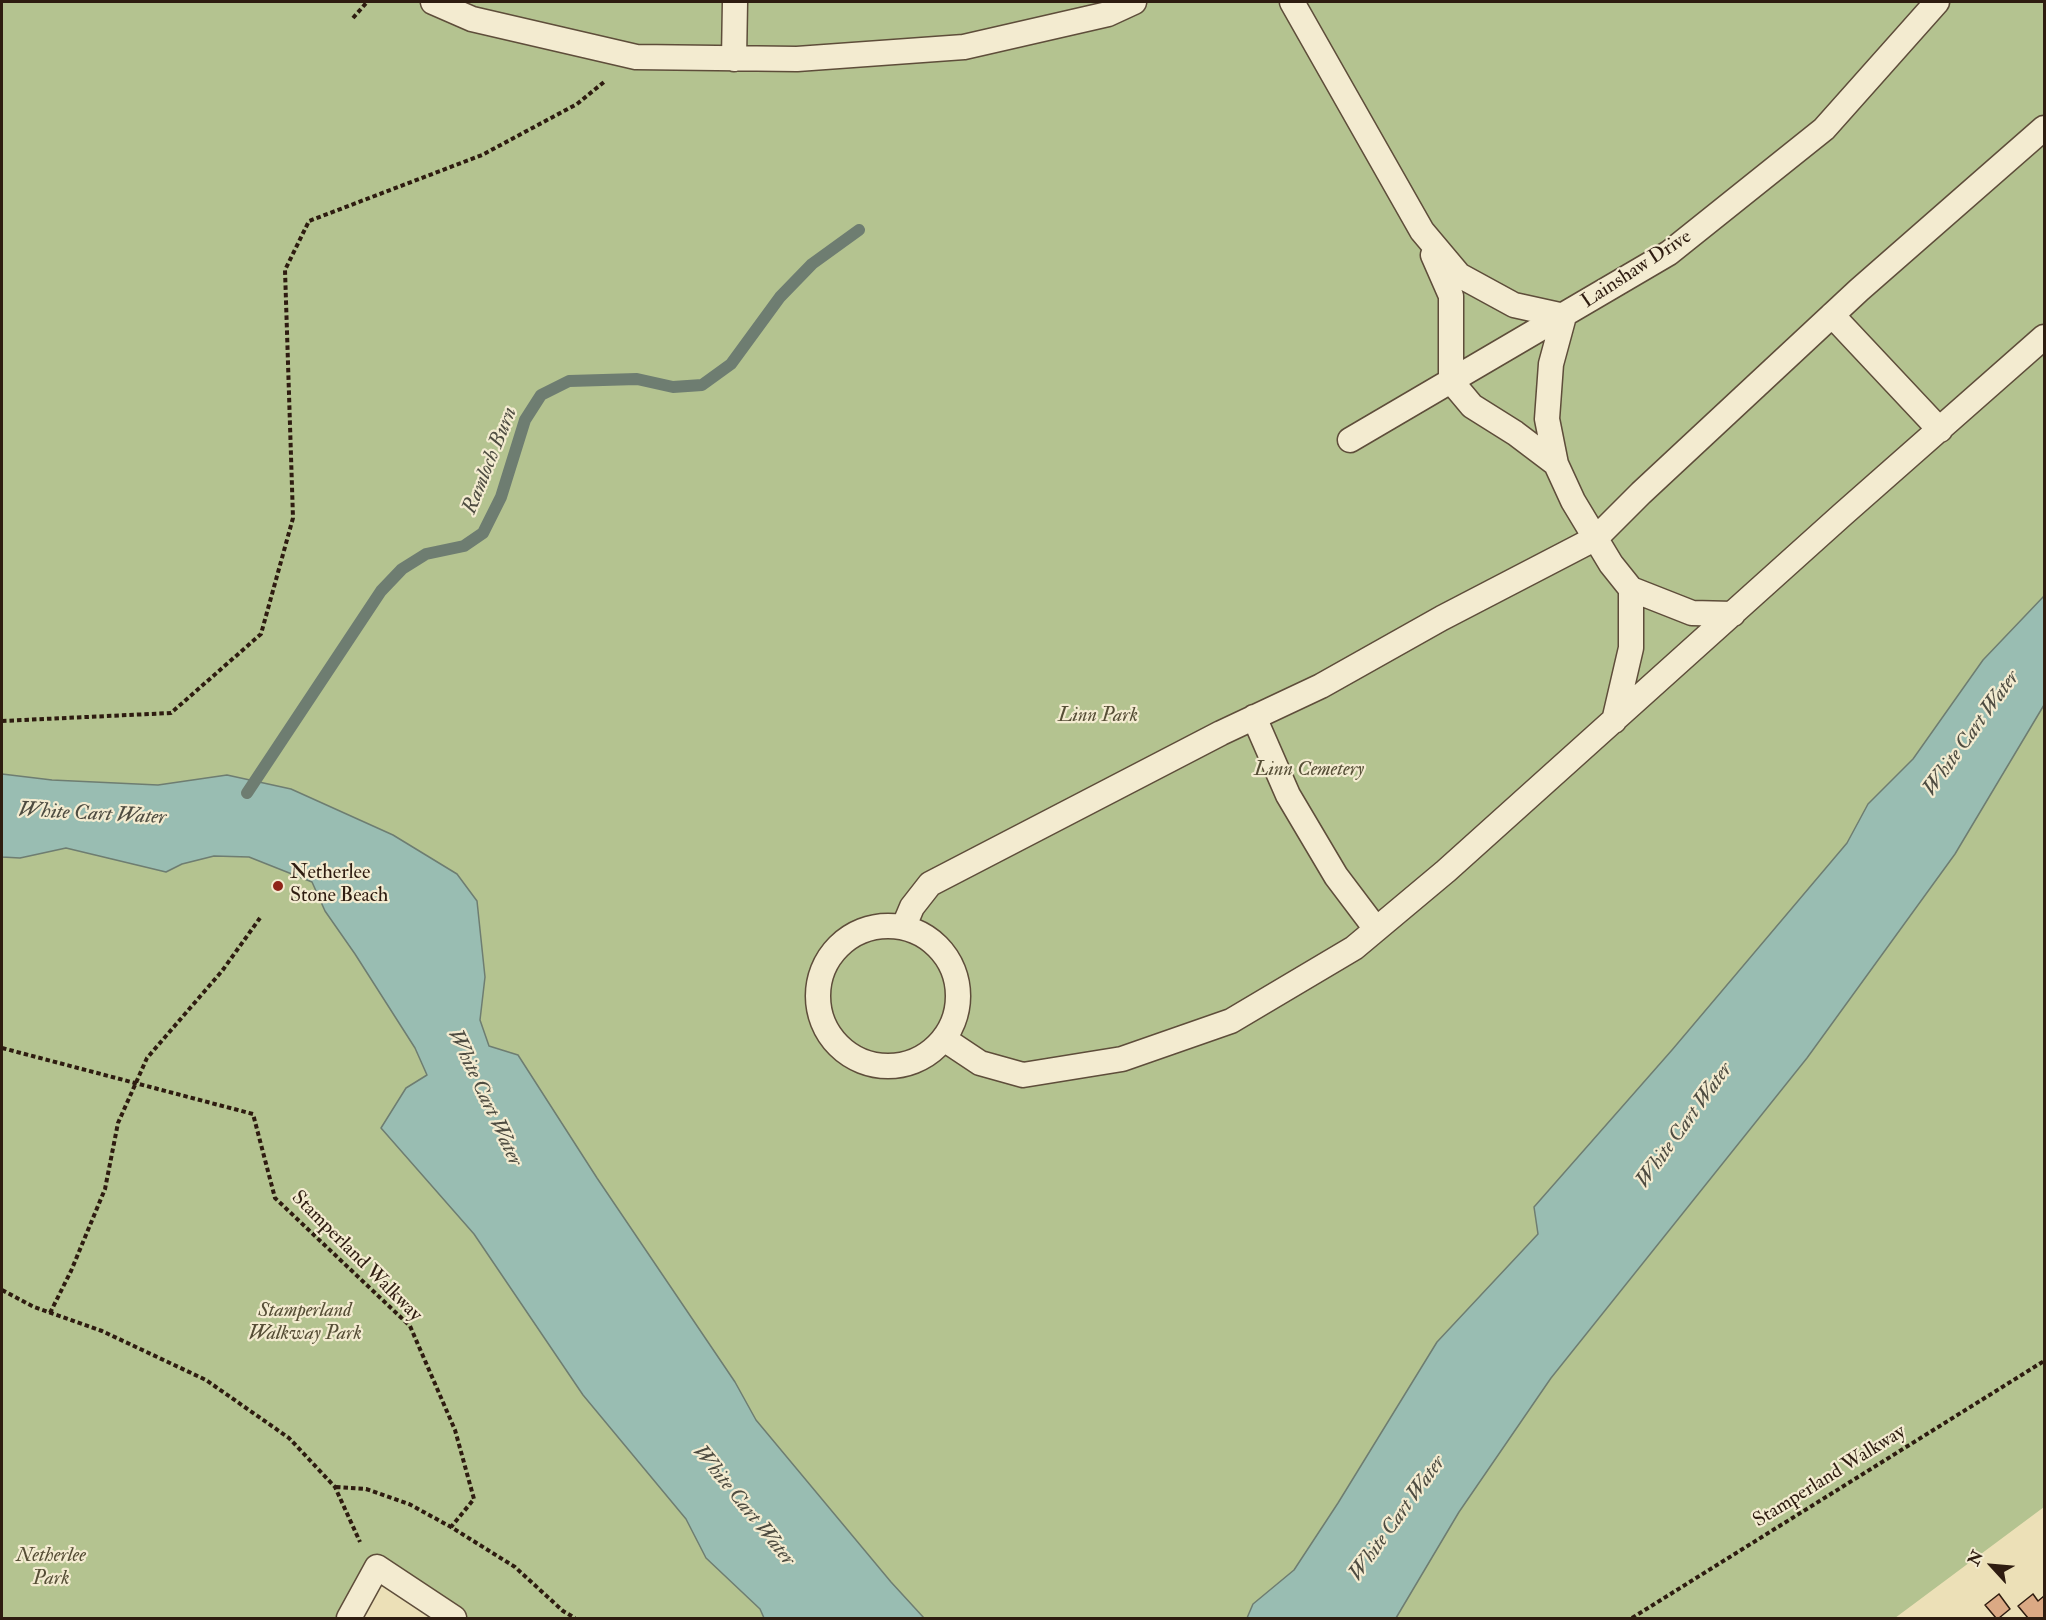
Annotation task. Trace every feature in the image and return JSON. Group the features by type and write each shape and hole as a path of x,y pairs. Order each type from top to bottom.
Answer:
{"lane":[{"path":"433,2 472,19 636,57 797,59 964,47 1108,14 1134,2"},
{"path":"734,58 735,2"},
{"path":"1292,2 1422,231 1450,296 1451,381 1472,406 1515,433 1556,464"},
{"name":"Lainshaw Drive","path":"1350,440 1669,253 1824,129 1937,2"},
{"path":"904,927 912,907 930,884 1254,717 1322,686 1442,618 1596,538 1641,493 1832,315 2044,128"},
{"path":"1422,231 1459,275 1514,305 1564,316 1551,364 1547,419 1556,464 1574,501 1611,564 1631,589 1692,613 1733,614"},
{"path":"1832,315 1940,430"},
{"path":"944,1040 980,1063 1023,1074 1122,1059 1231,1021 1354,948 1446,871 1842,514 2044,337"},
{"path":"1614,721 1631,648 1631,589"},
{"path":"1254,717 1288,795 1336,876 1376,929"},
{"path":"880,925 904,927 926,935 943,951 955,972 959,996 955,1019 944,1040 926,1055 904,1065 881,1066 860,1060 840,1048 827,1030 819,1008 819,985 825,964 839,945 858,932 880,925"},
{"path":"349,1618 377,1567 454,1618"}],"path":[{"path":"353,18 368,2"},
{"path":"2,721 171,713 261,634 293,518 285,270 309,221 482,154 577,104 636,57"},
{"path":"50,1313 71,1271 105,1188 118,1123 147,1058 222,971 260,918"},
{"name":"Stamperland Walkway","path":"2,1048 253,1114 275,1198 410,1326 455,1430 474,1499 451,1527"},
{"path":"2,1290 34,1307 102,1331 206,1380 289,1438 335,1487 367,1557 377,1567"},
{"name":"Stamperland Walkway","path":"1632,1618 2044,1361"},
{"path":"335,1487 366,1489 410,1504 515,1567 563,1611 575,1618"}],"green space":[{"name":"Linn Park","path":"2,2 2044,2 2044,1507 1895,1618 433,1618 378,1583 342,1618 2,1618"}],"water":[{"name":"White Cart Water","path":"2044,596 2044,705 1955,854 1807,1058 1551,1378 1459,1512 1396,1618 1247,1618 1253,1604 1294,1570 1437,1342 1538,1234 1534,1207 1672,1050 1847,843 1868,804 1913,759 1983,660"},
{"name":"White Cart Water","path":"2,774 52,780 158,785 227,775 291,789 393,835 457,874 477,901 485,977 480,1020 489,1046 518,1055 597,1178 735,1382 756,1420 891,1582 924,1618 764,1618 760,1609 706,1558 686,1519 583,1395 474,1234 381,1128 406,1088 427,1075 415,1048 325,911 312,882 249,857 214,856 182,864 166,872 66,848 20,858 2,857"}],"building":[{"path":"1999,1594 2010,1609 1996,1618 1985,1605"},
{"path":"2033,1594 2038,1601 2044,1596 2044,1618 2028,1618 2018,1606"}],"waterway":[{"name":"Ramloch Burn","path":"247,793 381,591 402,569 426,554 464,546 483,533 501,497 525,420 541,395 569,381 637,379 673,387 702,385 731,364 780,297 812,264 859,230"}],"place":[{"name":"Netherlee Stone Beach","path":"278,886"}],"park label":[{"name":"Linn Cemetery","path":"1309,771"},
{"name":"Stamperland Walkway Park","path":"305,1324"},
{"name":"Netherlee Park","path":"51,1568"}]}
